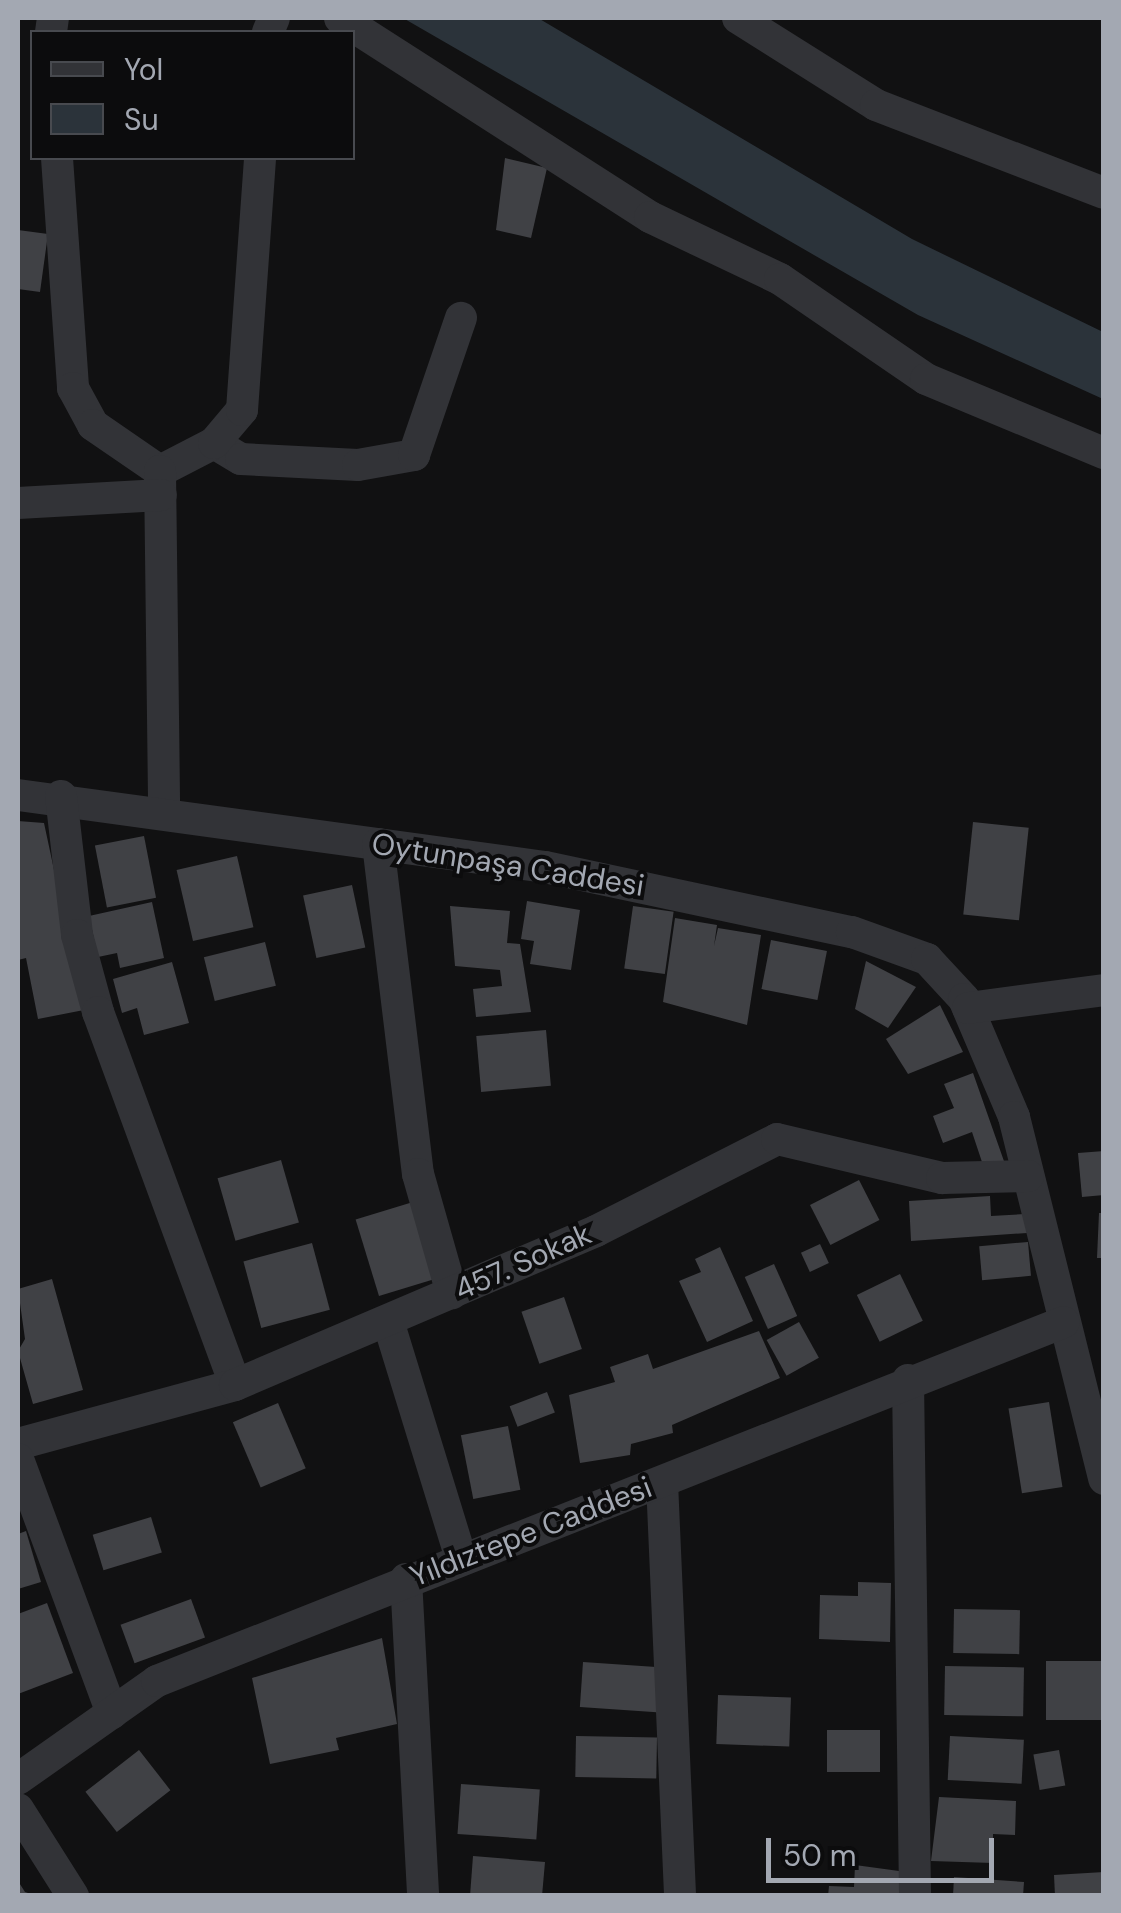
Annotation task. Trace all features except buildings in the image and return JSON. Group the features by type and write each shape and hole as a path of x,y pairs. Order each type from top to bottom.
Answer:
{"street":[{"path":"340,18 650,217 780,280 926,379 1104,453"},
{"path":"738,18 876,105 1104,193"},
{"path":"57,160 72,388 94,425 160,483 164,811"},
{"path":"18,503 160,483 214,443 242,410 260,160"},
{"path":"214,443 241,459 358,465 414,455 460,318"},
{"name":"Oytunpaşa Caddesi","path":"18,795 61,796 545,867 852,932 927,959 968,1008"},
{"path":"61,796 77,935 98,1012 235,1385"},
{"path":"378,844 418,1174 452,1293"},
{"path":"1104,990 968,1008 1028,1176 1104,1479"},
{"name":"457. Sokak","path":"18,1444 235,1385 452,1293 777,1140 942,1178 1028,1176"},
{"path":"388,1321 461,1558"},
{"name":"Yıldıztepe Caddesi","path":"18,1779 157,1681 662,1482 908,1380 1064,1322"},
{"path":"908,1380 915,1896"},
{"path":"18,1459 112,1712"},
{"path":"662,1482 680,1896"},
{"path":"406,1580 423,1896"},
{"path":"18,1809 73,1896"}],"water":[{"path":"403,18 538,18 912,239 1103,332 1103,399 918,315"}]}
